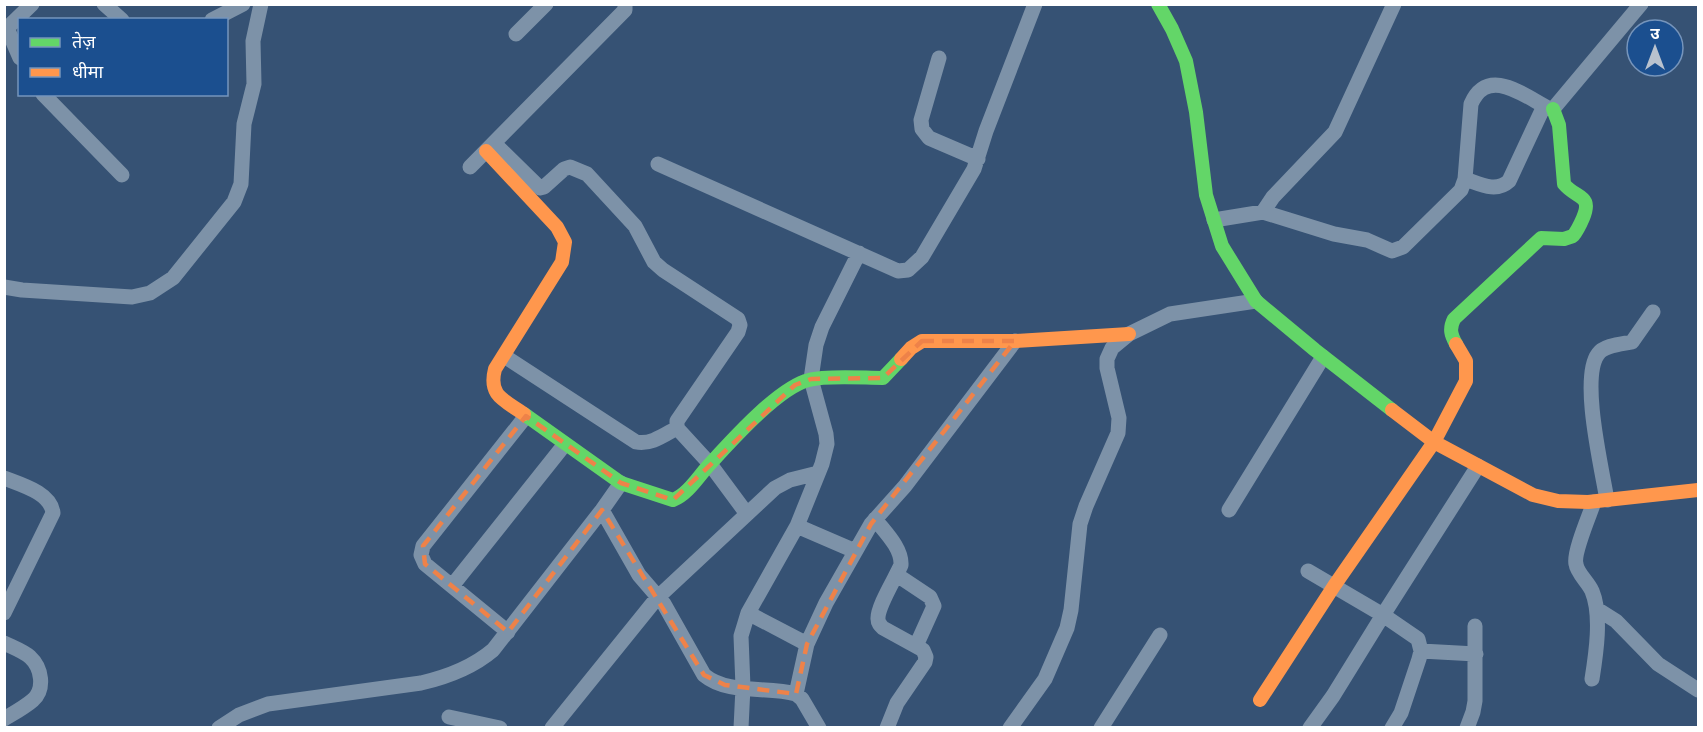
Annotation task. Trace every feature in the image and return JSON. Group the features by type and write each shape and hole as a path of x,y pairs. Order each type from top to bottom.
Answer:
{"street":[{"path":"18,54 6,30 32,4"},
{"path":"104,4 120,18"},
{"path":"4,287 132,297 150,293 173,278 234,202 241,184 244,124 254,84 253,41 261,4"},
{"path":"516,34 546,4"},
{"path":"470,167 625,10 626,4"},
{"path":"658,164 898,271 908,270 922,257 974,170 986,131 1035,4"},
{"path":"1158,4 1186,61 1196,112 1206,195 1222,246 1256,301 1323,357 1434,442 1533,495 1558,501 1601,501 1698,490"},
{"path":"1263,212 1273,197 1335,132 1394,4"},
{"path":"1465,179 1496,188 1503,187 1509,181 1549,108 1641,4"},
{"path":"215,18 235,6"},
{"path":"939,58 921,120 922,129 929,138 978,159"},
{"path":"1214,220 1263,212 1334,234 1367,240 1392,251 1403,247 1461,190 1465,179 1470,104 1483,87 1493,85 1511,88 1549,108 1559,125 1564,184 1567,189 1581,197 1587,207 1577,234 1570,239 1541,238 1454,319 1450,326 1451,334 1466,361 1466,381 1434,442 1334,586 1260,700"},
{"path":"45,96 122,176"},
{"path":"490,147 557,227 564,242 565,251 553,278 495,369 491,381 492,389 564,444 621,483 673,500 681,497 710,464 778,396 795,385 811,379 882,378 914,345 922,341 1015,341 1129,334"},
{"path":"490,147 540,188 544,188 564,169 570,167 587,174 635,226 654,262 738,319 740,326 738,332 677,421 677,428 710,464 747,514"},
{"path":"741,728 743,687 741,636 748,613 797,526 827,444 811,379 816,345 822,327 858,253"},
{"path":"1010,728 1045,679 1067,628 1080,524 1118,433 1119,418 1107,368 1107,359 1112,348 1129,334 1170,314 1256,301"},
{"path":"1592,679 1596,651 1597,609 1592,591 1575,564 1577,553 1601,501 1590,388 1595,360 1599,352 1632,342 1653,312"},
{"path":"796,694 807,644 826,603 855,551 875,519 905,486 1015,341"},
{"path":"504,356 636,442 643,444 652,441 677,428"},
{"path":"1229,510 1323,357"},
{"path":"508,632 425,564 421,555 423,546 526,416"},
{"path":"452,586 564,444"},
{"path":"1310,728 1333,696 1478,466"},
{"path":"552,728 657,598 782,483 818,473"},
{"path":"4,613 53,513 53,505 47,498 5,480"},
{"path":"219,728 239,715 268,704 437,679 479,662 508,632 603,510 621,483"},
{"path":"603,510 639,575 667,608 704,675 711,681 725,686 796,694 802,699 819,728"},
{"path":"875,519 897,548 902,559 878,618 883,628 923,650 926,657 925,662 897,703 888,728"},
{"path":"797,526 855,551"},
{"path":"1308,571 1383,615 1418,639 1420,651 1406,699 1392,728"},
{"path":"897,575 934,602 916,646"},
{"path":"1597,609 1616,621 1658,664 1698,690"},
{"path":"748,613 807,644"},
{"path":"1467,728 1475,700 1475,626"},
{"path":"1101,728 1160,635"},
{"path":"4,643 29,657 37,667 41,688 34,699 4,719"},
{"path":"1420,651 1476,654"},
{"path":"449,717 500,728"}],"highlighted area":[{"path":"922,341 1015,341 871,524 807,644 796,694 725,685 704,675 602,510 508,632 425,564 423,546 526,416 621,483 673,500 795,385 811,379 883,378"}],"traffic: fast":[{"path":"1158,4 1186,61 1196,112 1206,195 1222,246 1256,301 1392,410"},
{"path":"1456,344 1451,332 1454,319 1541,238 1564,239 1573,236 1583,218 1586,210 1585,201 1564,184 1559,125 1553,109"},
{"path":"524,414 621,483 673,500 688,489 742,429 784,393 809,380 845,377 883,378 901,359"}],"traffic: slow":[{"path":"486,151 557,227 565,242 562,262 495,369 494,385 499,396 524,414"},
{"path":"901,359 911,348 922,341 1015,341 1129,334"},
{"path":"1260,700 1334,586 1434,442 1466,381 1466,361 1456,344"},
{"path":"1392,410 1434,442 1533,495 1558,501 1588,502 1698,490"}]}
